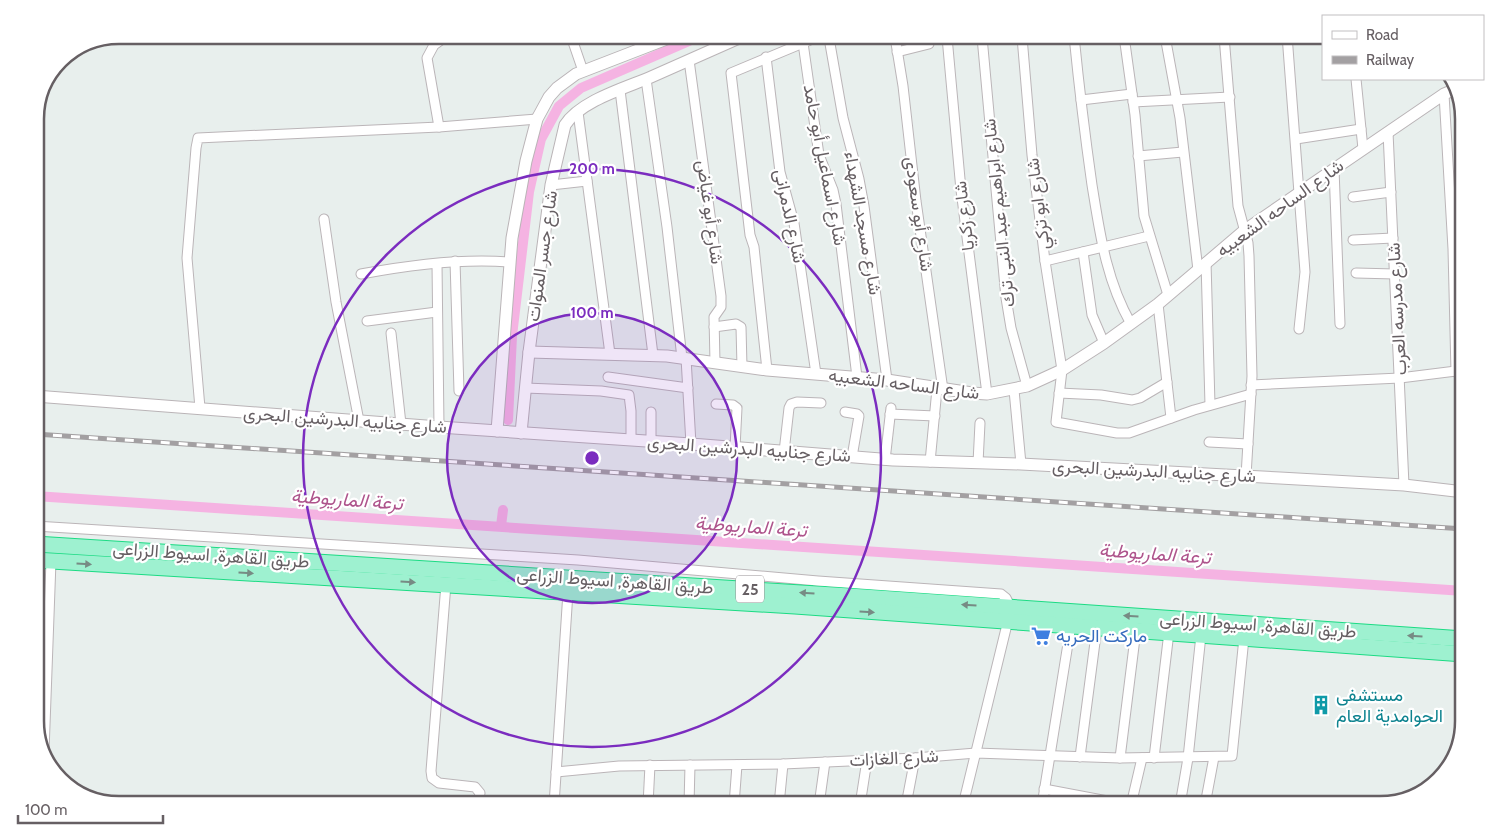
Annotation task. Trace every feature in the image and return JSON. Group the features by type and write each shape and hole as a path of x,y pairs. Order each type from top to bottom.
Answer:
{"highway":[{"name":"طريق القاهرة, اسيوط الزراعى","path":"44,545 849,596 1010,615 1071,625 1455,653"},
{"name":"طريق القاهرة, اسيوط الزراعى","path":"44,561 568,592 1455,639"}],"street":[{"path":"435,44 427,58 439,127"},
{"path":"574,44 583,72"},
{"name":"شارع جسر المنوات","path":"497,431 509,262 519,194 537,119 557,88 566,81 583,72 655,44"},
{"name":"شارع جسر المنوات","path":"521,433 529,352 551,185 568,120 578,112 620,90 725,44"},
{"path":"767,370 754,247 750,236 731,79 732,71 801,44"},
{"name":"شارع اسماعيل أبو حامد","path":"803,44 819,156 833,190 836,204 857,377"},
{"name":"شارع مسجد الشهداء","path":"830,44 844,124 856,164 864,206 887,380"},
{"name":"شارع أبو سعودى","path":"896,44 940,389 934,416 930,462"},
{"path":"897,52 929,44"},
{"name":"شارع زكريا","path":"948,44 961,190 987,394"},
{"name":"شارع ابراهيم عبد النبى ترك","path":"983,44 1006,298 1011,328 1027,386"},
{"name":"شارع ابو تركي","path":"1023,44 1032,155 1045,261 1062,370 1056,421 1058,423 1123,434 1141,430 1170,418"},
{"path":"1075,44 1081,100 1103,247 1113,288 1131,324"},
{"path":"1125,44 1144,216 1168,295"},
{"path":"1166,44 1202,266 1210,405"},
{"path":"1225,44 1238,206 1245,230 1249,256 1251,390 1246,476"},
{"path":"1288,44 1305,272 1299,329"},
{"name":"شارع الدمرانى","path":"766,58 780,172 794,223 816,374"},
{"name":"شارع أبو غياض","path":"689,60 721,296 721,307 715,315 714,326 715,363"},
{"path":"646,79 688,388 691,444"},
{"path":"1356,80 1363,150"},
{"path":"620,90 653,355"},
{"name":"شارع الساحه الشعبيه","path":"529,352 653,355 767,370 887,380 940,389 987,394 1014,390 1062,370 1104,343 1158,304 1245,230 1450,92"},
{"path":"1444,94 1455,284"},
{"path":"1081,100 1132,98 1176,100 1230,97"},
{"path":"578,112 610,354"},
{"path":"200,408 187,258 197,139 439,127 537,119"},
{"path":"1296,139 1361,129"},
{"name":"شارع مدرسه العرب","path":"1388,132 1404,485"},
{"path":"1138,156 1183,152"},
{"path":"1334,169 1340,324"},
{"path":"551,185 587,181"},
{"path":"1353,197 1391,192"},
{"path":"324,219 336,302 359,421"},
{"path":"1045,261 1149,236"},
{"path":"1353,240 1393,238"},
{"path":"1082,252 1092,315 1104,343"},
{"path":"361,274 455,262 480,260 509,262"},
{"path":"455,262 458,391"},
{"path":"436,264 439,427"},
{"path":"1356,273 1395,274"},
{"path":"1158,304 1170,418 1251,390 1455,372"},
{"path":"366,321 437,312"},
{"path":"714,326 736,324 741,327 742,367"},
{"path":"391,333 401,424"},
{"path":"608,377 688,388"},
{"path":"1059,393 1101,395 1132,400 1140,398 1167,382"},
{"path":"525,388 605,391 629,395 631,404 631,440"},
{"path":"1014,390 1021,464"},
{"name":"شارع جنابيه البدرشين البحرى","path":"44,397 885,460 1021,464 1246,476 1404,485 1455,491"},
{"path":"784,452 791,404 797,402 821,403"},
{"path":"716,404 736,408 735,448"},
{"path":"885,460 891,411 934,416"},
{"path":"651,412 651,441"},
{"path":"845,412 860,416 852,457"},
{"path":"978,464 980,423"},
{"path":"1209,442 1248,444"},
{"path":"44,527 578,560 818,581 1002,594 1006,598 1010,615 965,796"},
{"path":"45,733 51,561"},
{"path":"446,584 432,778 439,783 475,787 480,793 480,796"},
{"path":"555,796 568,592"},
{"path":"1043,796 1071,625"},
{"path":"1080,757 1097,627"},
{"path":"1120,758 1136,630"},
{"path":"1154,758 1169,632"},
{"path":"1182,796 1188,758 1201,635"},
{"name":"شارع الغازات","path":"556,772 619,766 783,764 915,758 976,753 1120,758 1232,756 1244,638"},
{"path":"1207,796 1214,757"},
{"path":"908,796 915,758"},
{"path":"1134,796 1142,758"},
{"path":"861,796 867,760"},
{"path":"820,796 825,762"},
{"path":"780,796 783,764"},
{"path":"648,796 650,765"},
{"path":"735,796 737,765"},
{"path":"688,796 690,766"},
{"path":"1044,789 1081,796"}],"waterway":[{"path":"508,420 512,336 529,192 541,139 559,106 581,88 682,44"},
{"name":"ترعة الماريوطية","path":"44,497 1455,590"},
{"path":"501,526 503,510"}],"railway":[{"path":"44,435 1455,528"}],"place":[{"name":"ماركت الحريه","path":"1041,636"},
{"name":"مستشفى الحوامدية العام","path":"1321,705"}]}
